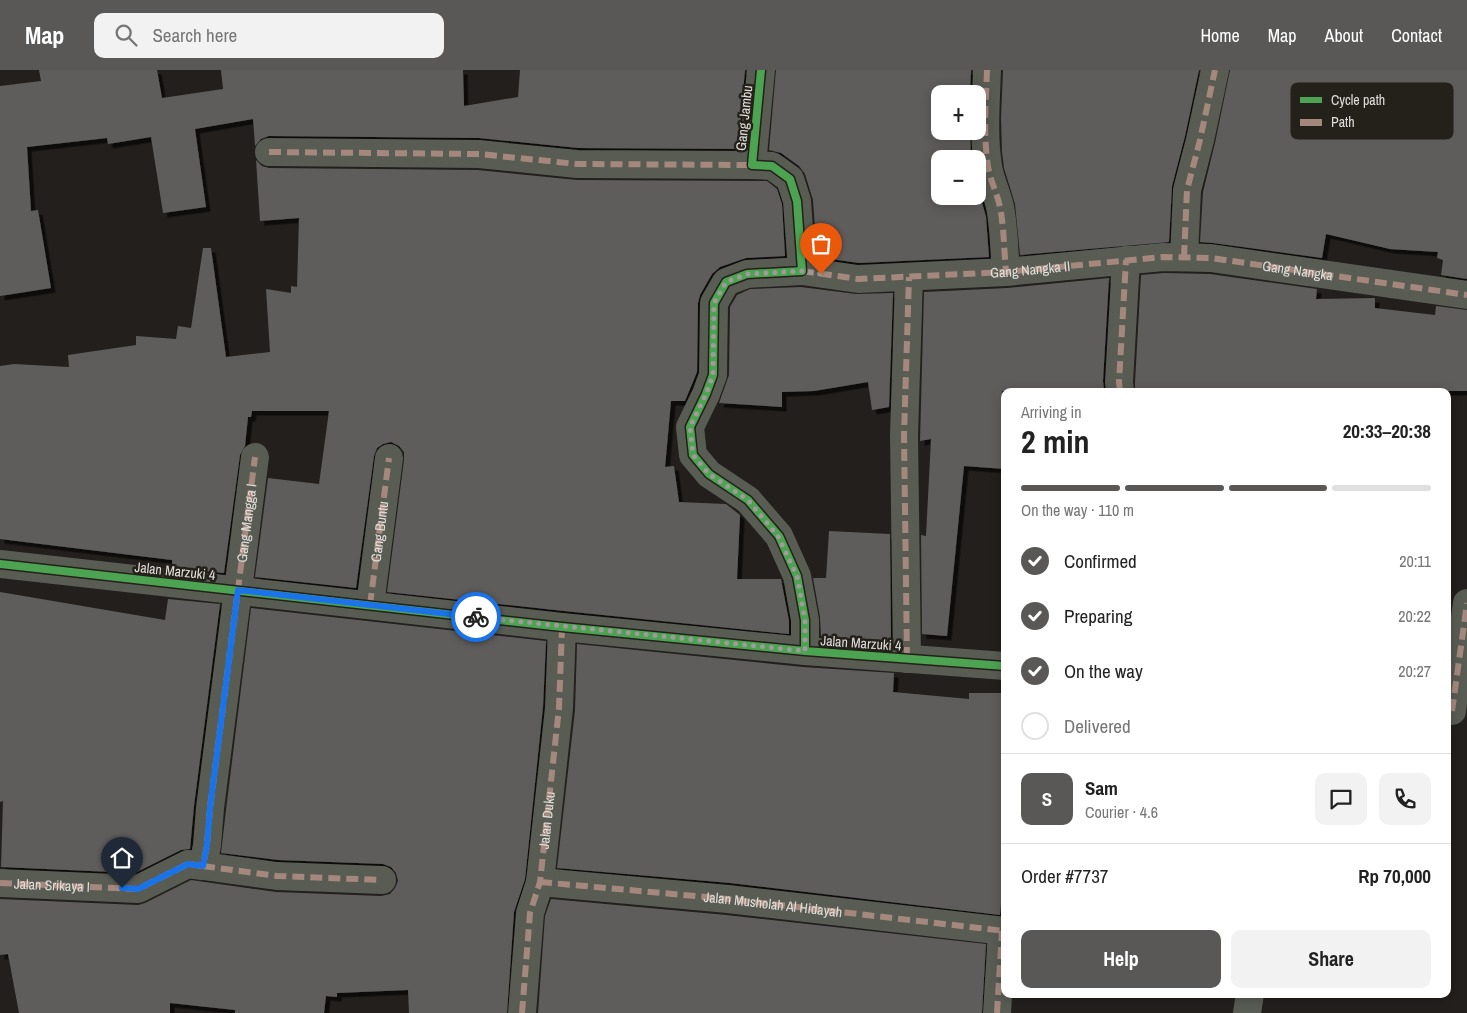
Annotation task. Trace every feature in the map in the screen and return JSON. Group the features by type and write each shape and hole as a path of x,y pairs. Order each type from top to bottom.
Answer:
{"street":[{"name":"Gang Jambu","path":"761,70 752,164 772,166 790,179 797,201 802,271"},
{"path":"987,70 985,139 991,181 999,204 1006,272"},
{"path":"1184,257 1187,190 1215,70"},
{"path":"269,152 479,154 577,164 752,164"},
{"name":"Gang Nangka","path":"1126,260 1163,257 1211,258 1467,295"},
{"path":"1120,388 1126,260"},
{"name":"Gang Nangka II","path":"802,271 858,279 1006,272 1126,260"},
{"path":"802,271 747,274 726,282 714,303 713,375 690,427 693,455 709,474 748,500 778,536 797,576 805,620 805,651"},
{"path":"906,659 904,435 909,277"},
{"name":"Gang Mangga I","path":"195,865 207,845 210,808 255,456"},
{"name":"Gang Buntu","path":"370,605 388,458"},
{"name":"Jalan Marzuki 4","path":"0,564 805,651 1001,666"},
{"path":"1455,712 1467,603"},
{"name":"Jalan Duku","path":"522,1013 530,912 540,882 559,708 562,626"},
{"path":"195,865 277,876 382,880"},
{"name":"Jalan Srikaya I","path":"0,883 138,889 195,865"},
{"name":"Jalan Musholah Al Hidayah","path":"540,882 728,899 1001,931"},
{"path":"997,1013 1001,966"},
{"path":"1247,1013 1249,998"}],"building":[{"path":"39,70 157,70 162,98 223,89 221,70 463,70 464,106 518,97 520,70 745,70 738,149 578,148 479,138 269,136 261,139 255,146 253,119 195,129 206,207 163,213 151,137 108,144 107,138 27,147 31,211 38,210 51,288 0,296 0,86 41,81"},
{"path":"776,70 971,70 970,85 931,85 931,140 970,140 971,150 931,150 931,205 983,205 986,217 989,257 859,263 817,257 813,200 805,174 799,166 781,153 769,150"},
{"path":"1003,70 1199,70 1172,186 1169,242 1020,255 1015,204 1004,168 1002,152"},
{"path":"1230,70 1467,70 1467,279 1441,275 1443,260 1437,258 1438,252 1390,249 1326,234 1322,258 1200,242 1203,192"},
{"path":"256,160 262,166 269,168 478,170 577,180 767,181 777,189 782,204 785,256 746,258 720,267 712,274 700,295 698,303 697,372 685,401 671,401 665,467 674,466 679,502 726,504 740,515 737,579 781,579 789,621 789,634 387,592 404,460 404,452 399,446 391,442 377,448 374,456 356,588 255,577 268,478 319,484 329,411 252,411 251,417 248,417 245,446 240,455 224,573 172,568 172,560 0,539 0,366 14,364 69,367 68,355 136,345 136,336 176,339 178,326 191,328 203,248 211,248 226,357 270,352 266,289 291,293 291,286 297,287 299,218 260,221"},
{"path":"1164,273 1210,274 1317,289 1316,299 1375,298 1375,308 1435,315 1436,306 1467,310 1467,391 1451,391 1451,388 1135,388 1141,275"},
{"path":"1109,278 1104,388 1001,388 1001,469 964,466 947,636 922,634 921,535 926,536 931,439 920,441 924,292 1007,288"},
{"path":"801,287 856,294 893,293 889,407 872,410 868,382 814,391 782,392 782,407 719,403 729,375 730,307 737,295 750,289"},
{"path":"829,531 890,534 891,642 821,636 820,617 813,578 826,578"},
{"path":"0,592 165,620 168,599 220,604 190,849 181,850 135,873 1,867 3,801 0,802"},
{"path":"251,608 546,641 543,707 525,879 514,912 507,1013 409,1013 408,990 337,993 337,997 326,996 324,1013 235,1013 235,1010 170,1003 170,1013 19,1013 8,954 0,955 0,899 138,905 191,880 276,892 381,896 390,894 395,888 398,881 396,873 391,867 383,864 278,860 221,853"},
{"path":"577,644 803,667 894,673 893,692 969,699 969,693 1001,693 1000,915 730,883 557,868 575,710"},
{"path":"551,899 726,915 986,944 982,1013 538,1013 545,916"}],"marked path":[{"path":"987,70 986,154 989,171 999,202 1006,272"},
{"path":"1184,257 1187,190 1215,70"},
{"path":"269,152 479,154 577,164 752,165"},
{"path":"802,271 858,279 1006,272 1163,257 1211,258 1467,295"},
{"path":"1120,388 1126,260"},
{"path":"907,659 904,435 909,277"},
{"path":"0,883 138,889 188,864 203,866 255,457"},
{"path":"370,605 389,458"},
{"path":"1452,711 1467,603"},
{"path":"522,1013 530,913 540,882 559,708 562,627"},
{"path":"203,866 277,876 382,880"},
{"path":"540,882 728,899 1001,931"},
{"path":"997,1013 1001,947"}],"cycle path":[{"path":"761,70 752,165 772,166 790,179 797,201 802,271 747,274 726,282 714,303 713,375 690,427 693,455 709,474 748,500 779,536 797,576 805,620 805,651"},
{"path":"0,564 562,627 805,651 1001,666"}],"way so far":[{"path":"476,617 805,651 805,620 797,576 778,536 748,500 709,474 693,455 690,427 713,375 714,303 726,282 747,274 802,271 821,274"}],"route":[{"path":"122,888 138,889 188,864 203,866 238,590 476,617"}]}
